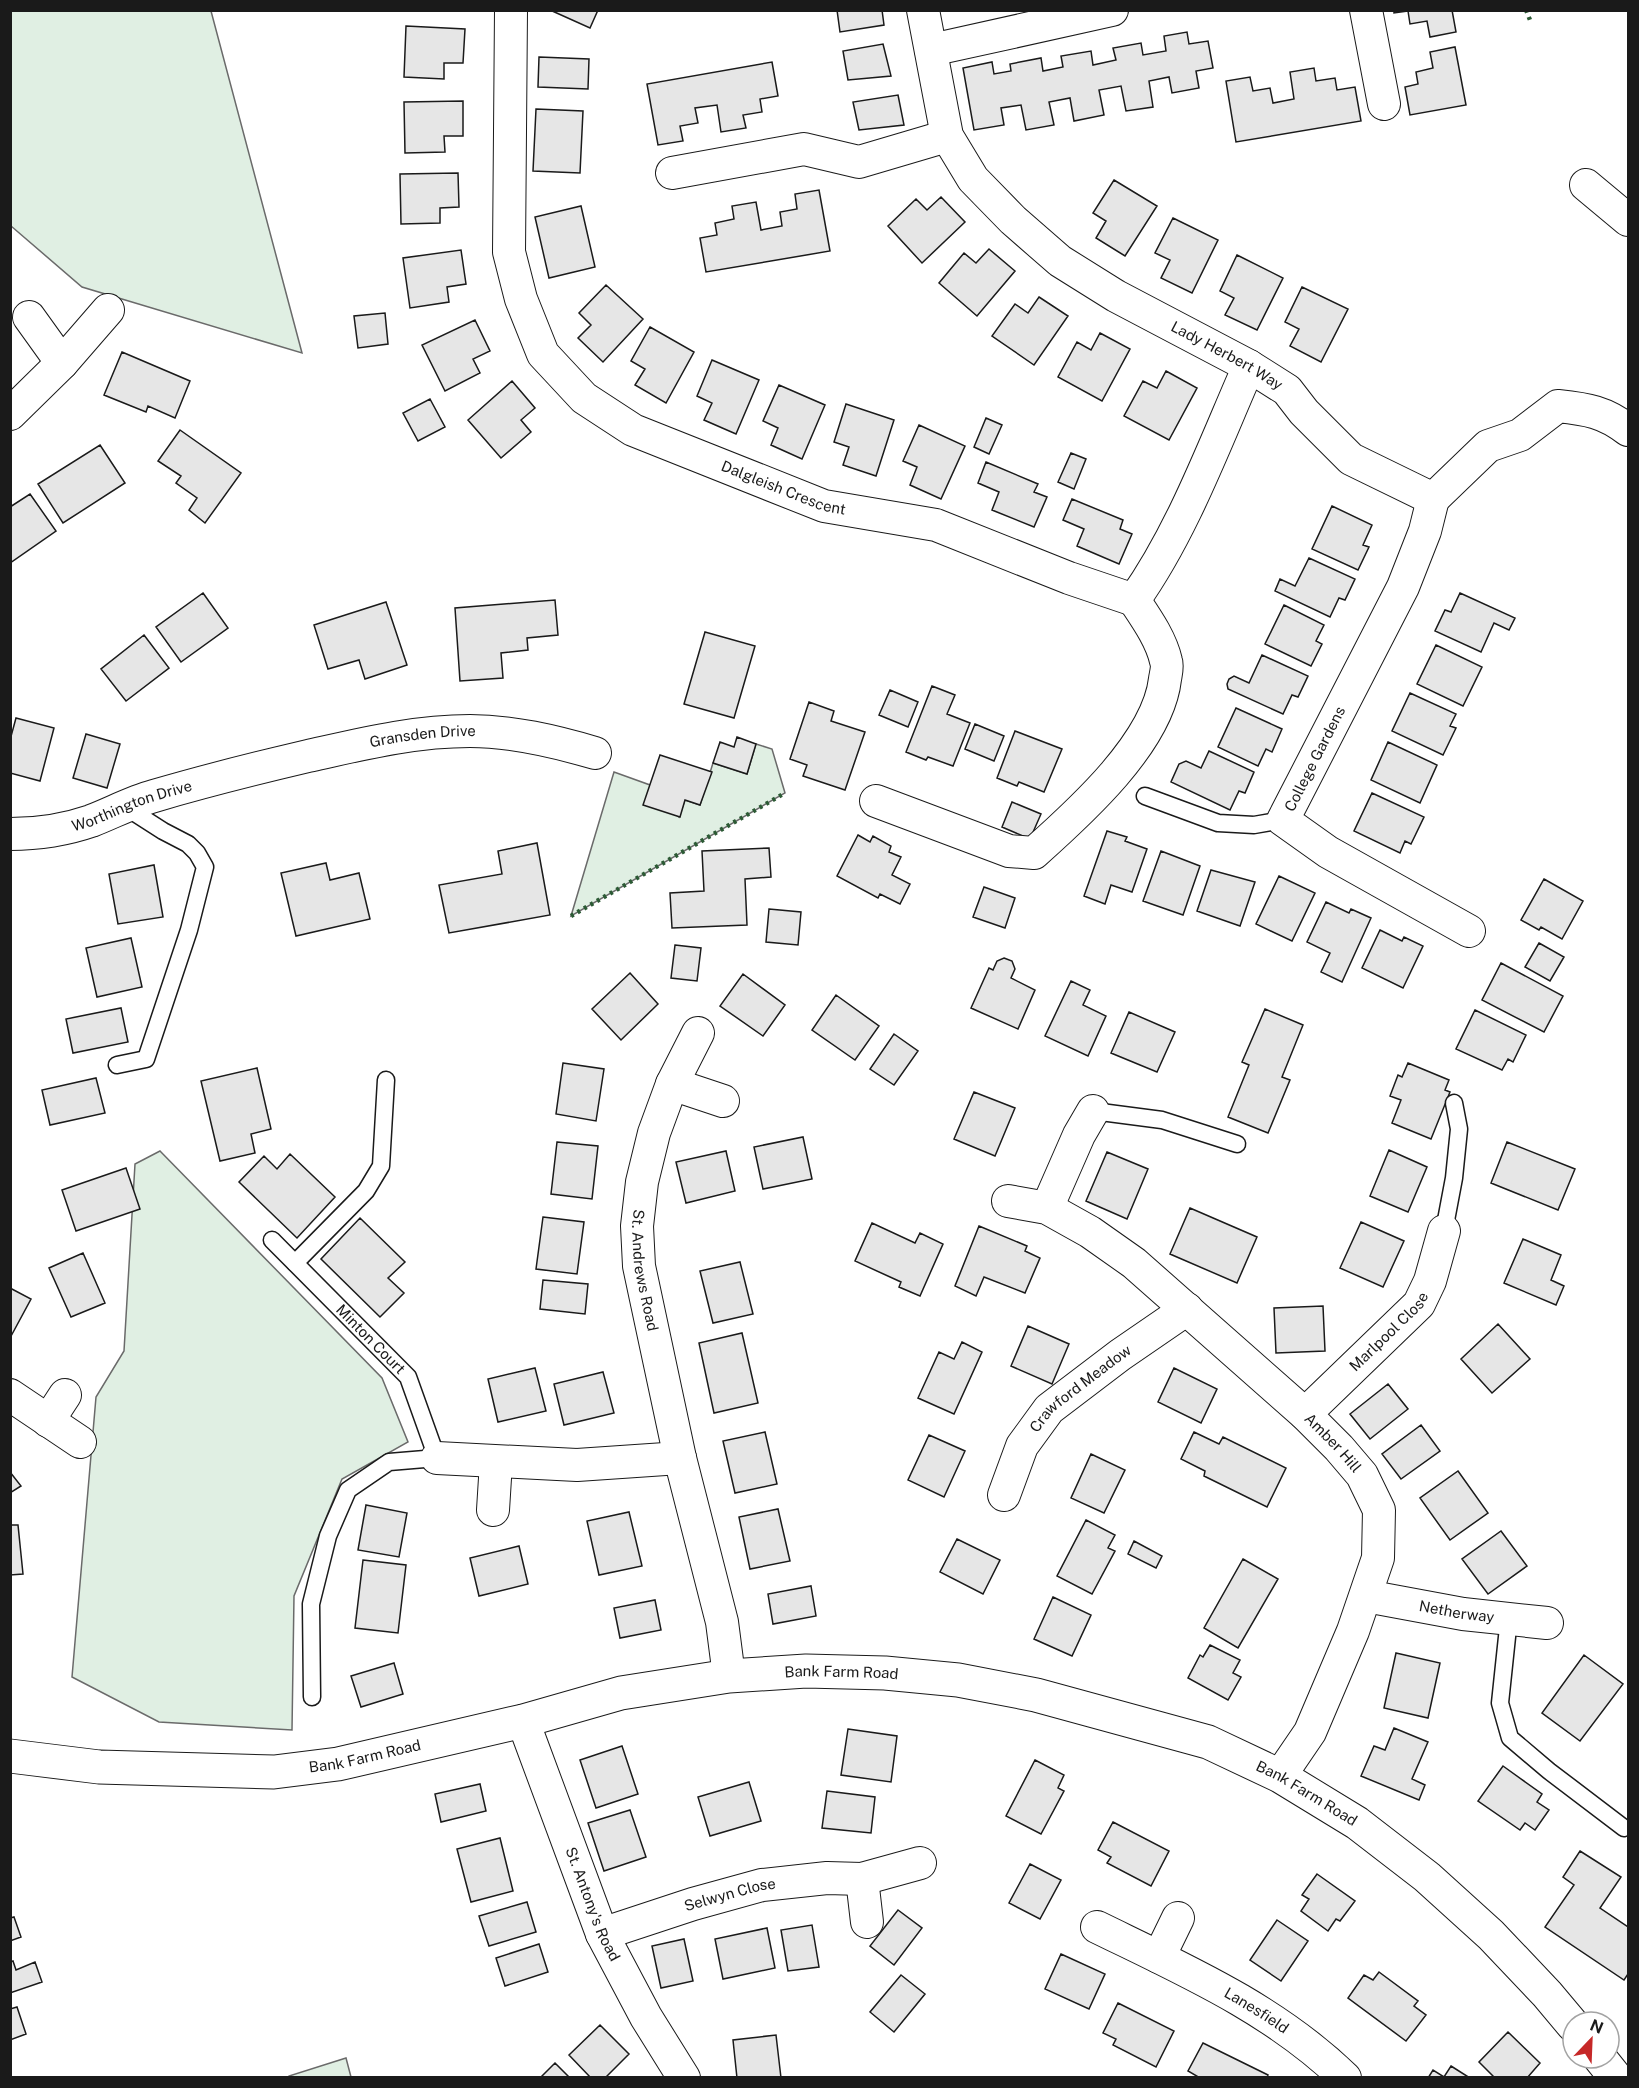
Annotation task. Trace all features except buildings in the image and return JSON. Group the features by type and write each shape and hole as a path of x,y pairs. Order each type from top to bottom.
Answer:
{"street":[{"name":"Dalgleish Crescent","path":"512,10 509,252 521,299 543,354 584,398 633,430 824,506 936,525 1069,578 1134,600"},
{"name":"Lady Herbert Way","path":"923,10 947,136 973,179 1013,220 1060,261 1116,296 1249,366 1287,390 1304,412 1351,459 1433,499"},
{"path":"931,50 1112,10"},
{"path":"1366,10 1384,104"},
{"path":"672,173 804,149 859,162 947,136"},
{"path":"1586,186 1629,220"},
{"path":"10,414 62,363 108,310"},
{"path":"29,317 62,363"},
{"path":"876,801 1009,851 1034,853 1102,788 1146,732 1164,692 1167,662 1155,632 1134,600 1154,572 1173,535 1249,366"},
{"path":"1433,499 1488,446 1520,435 1558,406 1591,409 1624,418"},
{"name":"College Gardens","path":"1433,499 1425,531 1403,587 1283,820 1328,852 1469,931"},
{"name":"Gransden Drive","path":"250,770 384,738 442,732 471,731 514,734 554,741 595,753"},
{"name":"Worthington Drive","path":"10,834 37,834 89,821 154,796 250,770"},
{"name":"St. Andrews Road","path":"698,1033 672,1084 654,1134 642,1182 637,1226 639,1266 680,1458 722,1622 729,1676"},
{"path":"672,1084 723,1101"},
{"path":"1047,1208 1079,1135 1093,1111"},
{"name":"Amber Hill","path":"1008,1201 1047,1208 1090,1232 1116,1250 1187,1309 1305,1414 1362,1475 1379,1510 1378,1558 1366,1596 1310,1732 1280,1776"},
{"name":"Marlpool Close","path":"1305,1414 1419,1304 1430,1281 1444,1231"},
{"name":"Crawford Meadow","path":"1004,1495 1022,1446 1049,1409 1120,1355 1187,1309"},
{"path":"10,1395 80,1442"},
{"path":"48,1421 65,1395"},
{"path":"437,1458 577,1465 680,1458"},
{"path":"493,1510 496,1462"},
{"name":"Netherway","path":"1366,1596 1463,1614 1547,1623"},
{"name":"Bank Farm Road","path":"10,1756 99,1767 274,1772 338,1764 523,1721 621,1693 729,1676 817,1671 885,1673 958,1680 1036,1695 1196,1739 1280,1776 1357,1822 1427,1877 1491,1935 1561,2011"},
{"name":"St. Antony's Road","path":"523,1721 602,1934 646,2017 684,2078"},
{"name":"Selwyn Close","path":"602,1934 693,1904 762,1885 827,1878 862,1879 920,1863"},
{"path":"862,1879 867,1922"},
{"path":"1159,1957 1178,1918"},
{"name":"Lanesfield","path":"1097,1927 1159,1957 1283,2025 1317,2051 1345,2078"}],"lane":[{"path":"1145,796 1218,823 1254,825 1283,820"},
{"path":"117,1065 146,1059 189,930 205,867 197,853 188,844 124,806"},
{"path":"295,1263 366,1191 381,1166 386,1080"},
{"path":"1444,1231 1459,1129 1454,1103"},
{"path":"1093,1111 1162,1120 1237,1144"},
{"name":"Minton Court","path":"272,1240 408,1377 437,1458"},
{"path":"312,1697 311,1604 328,1536 348,1490 389,1462 437,1458"},
{"path":"1509,1618 1500,1703 1510,1738 1624,1828"}],"green space":[{"path":"11,11 211,11 302,353 82,287 11,226"},
{"path":"756,744 772,749 785,793 571,916 614,772 650,785 679,817 685,800 700,805 713,763 747,774"},
{"path":"160,1151 382,1378 408,1442 342,1479 294,1596 292,1730 159,1722 72,1677 96,1397 124,1351 135,1164"},
{"path":"346,2058 351,2077 289,2077 289,2076"}],"hedge":[{"path":"1526,10 1530,20"},
{"path":"571,916 785,793"}]}
